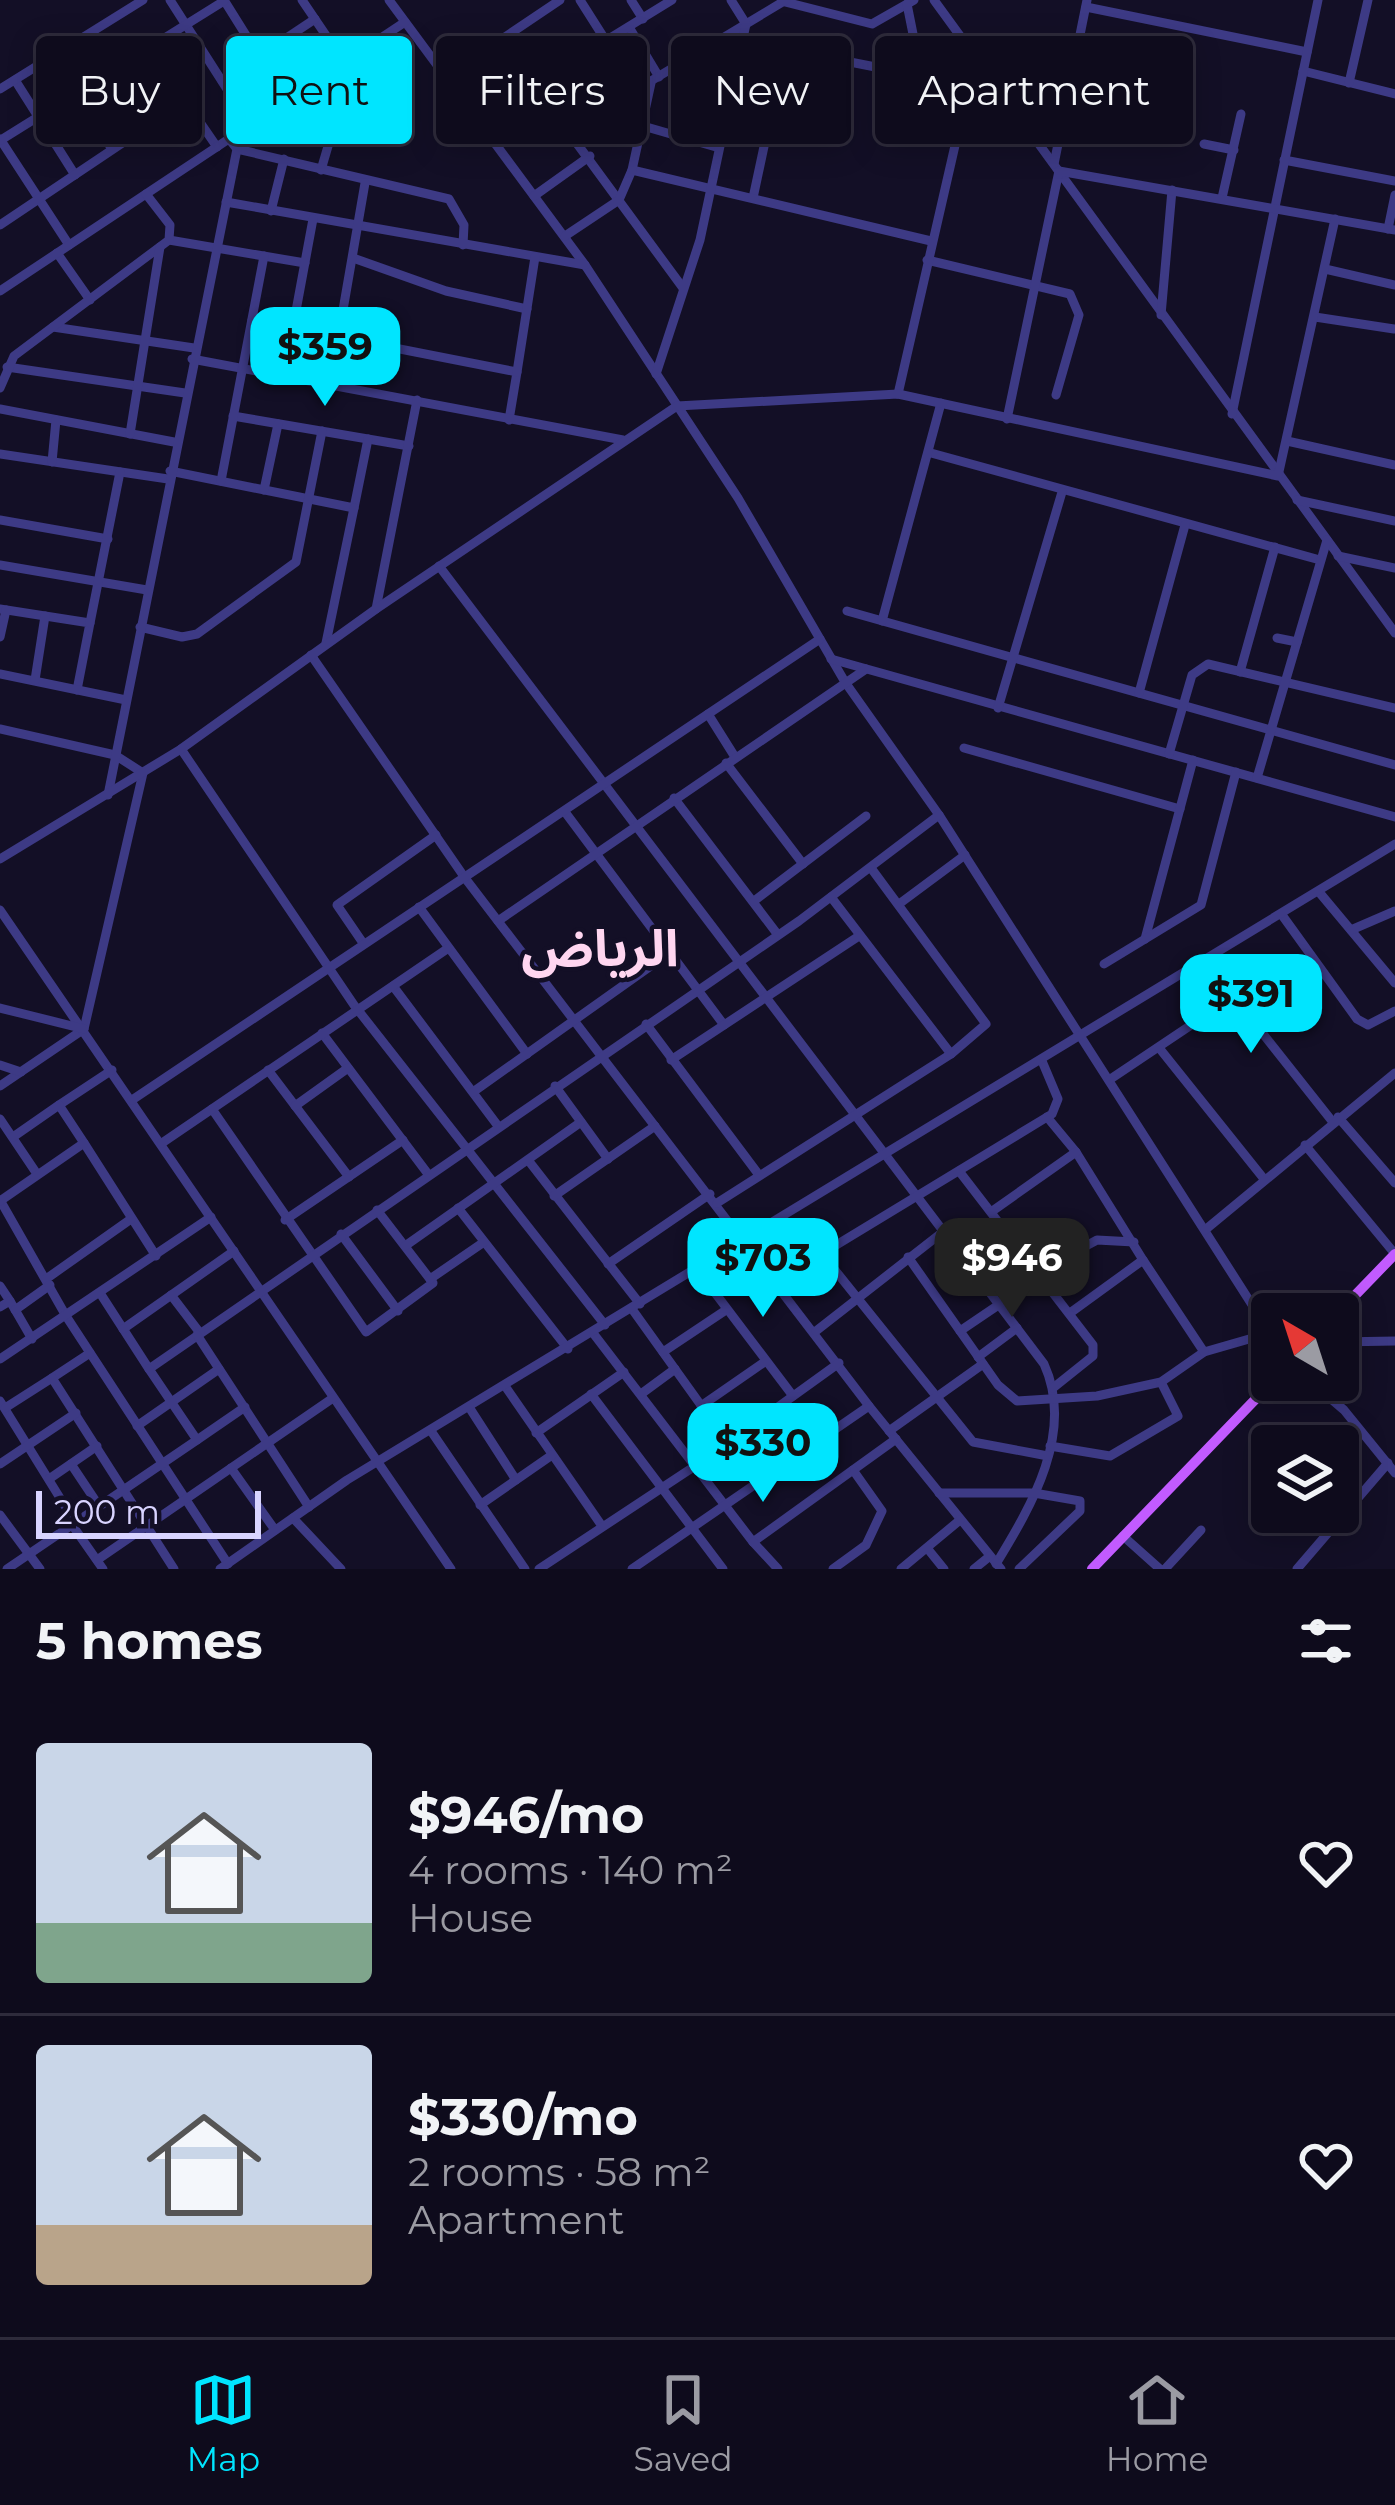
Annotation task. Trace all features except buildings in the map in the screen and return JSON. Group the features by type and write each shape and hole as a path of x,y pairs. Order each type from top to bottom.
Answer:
{"main road":[{"path":"1357,1293 1395,1254"},
{"path":"1092,1569 1254,1401"}],"street":[{"path":"113,0 122,13"},
{"path":"0,89 143,0"},
{"path":"170,0 226,87"},
{"path":"173,36 224,0 246,36"},
{"path":"302,0 326,36"},
{"path":"389,0 436,67"},
{"path":"506,36 560,0"},
{"path":"580,0 603,36"},
{"path":"631,0 643,19"},
{"path":"614,36 672,0"},
{"path":"731,0 746,24 743,36"},
{"path":"934,0 962,36"},
{"path":"1232,414 1318,0"},
{"path":"1349,83 1368,0"},
{"path":"647,84 785,1 872,24 911,2 919,64 914,72 851,61"},
{"path":"1007,418 1086,4 1307,52"},
{"path":"289,36 315,19"},
{"path":"384,36 405,22"},
{"path":"629,27 655,79 647,110"},
{"path":"1303,71 1395,94"},
{"path":"222,81 226,78"},
{"path":"14,80 36,113"},
{"path":"1222,199 1241,114"},
{"path":"36,119 1,140 69,245"},
{"path":"202,125 217,147"},
{"path":"647,127 716,148"},
{"path":"56,144 75,175"},
{"path":"109,144 112,149"},
{"path":"0,224 120,144"},
{"path":"107,795 174,442 226,202 233,144"},
{"path":"0,291 217,147 233,144 365,183 448,200 464,226 463,245"},
{"path":"321,170 329,144"},
{"path":"494,144 585,265 845,682 940,815 1251,1303"},
{"path":"580,144 682,288"},
{"path":"565,236 619,200 638,144"},
{"path":"656,374 700,240 717,144"},
{"path":"753,198 764,144"},
{"path":"898,394 955,144"},
{"path":"1040,144 1395,633"},
{"path":"1204,144 1234,150"},
{"path":"534,196 590,156"},
{"path":"271,211 284,159"},
{"path":"1284,160 1395,182"},
{"path":"1056,167 1391,229 1395,195"},
{"path":"632,170 932,242"},
{"path":"330,385 365,183"},
{"path":"1161,314 1172,190"},
{"path":"130,434 170,225 146,194"},
{"path":"226,202 585,265"},
{"path":"293,327 313,219"},
{"path":"1278,476 1335,219"},
{"path":"0,388 7,367 164,243 305,262"},
{"path":"57,253 91,299"},
{"path":"221,481 264,256"},
{"path":"509,420 536,257"},
{"path":"353,258 446,291 527,309"},
{"path":"927,260 1070,294 1079,315 1056,395"},
{"path":"1324,269 1395,285"},
{"path":"1315,317 1394,329"},
{"path":"252,320 517,372"},
{"path":"53,327 145,341 242,369 625,440"},
{"path":"7,367 185,393"},
{"path":"0,859 181,749 376,609 677,406 898,394 1278,476"},
{"path":"376,609 417,400"},
{"path":"882,621 931,454 941,403"},
{"path":"0,409 174,442"},
{"path":"233,416 410,446"},
{"path":"52,462 56,420"},
{"path":"264,490 278,424"},
{"path":"140,627 182,637 197,634 300,557 322,431"},
{"path":"325,645 368,440"},
{"path":"1287,441 1395,465"},
{"path":"0,454 221,481 354,508"},
{"path":"931,454 1320,560"},
{"path":"77,690 120,472"},
{"path":"998,708 1061,492"},
{"path":"1297,500 1395,520"},
{"path":"0,520 108,538"},
{"path":"1139,693 1185,525"},
{"path":"1257,778 1327,540"},
{"path":"1240,672 1275,548"},
{"path":"1338,556 1395,568"},
{"path":"0,565 147,590"},
{"path":"439,566 1044,1364 1054,1394 1049,1451 1034,1493 996,1563 974,1569"},
{"path":"0,637 3,609 90,623"},
{"path":"847,611 1183,706 1273,726 1393,764 1395,750"},
{"path":"35,680 45,616"},
{"path":"1277,638 1297,642"},
{"path":"132,1100 820,639"},
{"path":"311,655 465,878 778,1281 869,1406 996,1563"},
{"path":"831,659 1395,817"},
{"path":"1169,754 1192,675 1202,665 1395,708"},
{"path":"498,921 866,669"},
{"path":"0,674 126,700"},
{"path":"708,714 730,760 803,864"},
{"path":"0,729 116,755 143,772"},
{"path":"964,748 1180,809"},
{"path":"181,749 357,1010 605,1325"},
{"path":"1144,939 1193,760"},
{"path":"0,1086 84,1029 143,772"},
{"path":"1104,964 1201,905 1236,772"},
{"path":"674,798 778,934"},
{"path":"565,812 724,1025"},
{"path":"149,1370 831,897 940,815"},
{"path":"754,902 866,816"},
{"path":"363,943 338,905 436,835"},
{"path":"84,1143 0,1200 66,1316 224,1566 377,1463 1395,844"},
{"path":"899,904 965,855"},
{"path":"608,1264 759,1175 983,1030 985,1019 871,868"},
{"path":"1319,892 1395,983"},
{"path":"831,897 951,1054"},
{"path":"419,907 527,1054"},
{"path":"0,910 451,1569"},
{"path":"1351,931 1395,910"},
{"path":"1282,916 1357,1019 1368,1025 1395,1011"},
{"path":"671,1060 859,936"},
{"path":"162,1143 447,949"},
{"path":"473,1092 669,953"},
{"path":"1109,1080 1310,958"},
{"path":"1206,962 1395,1184"},
{"path":"393,986 498,1126"},
{"path":"0,1008 84,1029"},
{"path":"646,1024 759,1175"},
{"path":"322,1034 428,1174"},
{"path":"1160,1049 1264,1179"},
{"path":"778,1281 1047,1118 1058,1100 1042,1060"},
{"path":"0,1065 21,1072"},
{"path":"295,1106 348,1068"},
{"path":"13,1138 112,1070"},
{"path":"268,1070 349,1177"},
{"path":"1204,1230 1395,1072"},
{"path":"555,1086 608,1159"},
{"path":"59,1105 156,1256"},
{"path":"212,1109 308,1256 362,1330 369,1332 433,1283 377,1210"},
{"path":"1047,1118 1076,1152 1204,1352"},
{"path":"0,1119 38,1174"},
{"path":"405,1246 581,1122"},
{"path":"554,1196 655,1126"},
{"path":"285,1220 403,1140"},
{"path":"1304,1145 1395,1254"},
{"path":"991,1212 1076,1152"},
{"path":"528,1160 608,1264 675,1370 758,1482"},
{"path":"959,1172 1093,1345 1093,1356 1054,1394"},
{"path":"458,1208 568,1349"},
{"path":"0,1224 10,1216"},
{"path":"0,1359 211,1217"},
{"path":"8,1306 131,1219"},
{"path":"816,1331 944,1231"},
{"path":"341,1234 398,1311"},
{"path":"959,1330 1097,1240 1134,1242"},
{"path":"430,1280 484,1242"},
{"path":"123,1329 234,1251"},
{"path":"821,1254 973,1442 1110,1456 1178,1416 1161,1382"},
{"path":"908,1257 980,1360 1018,1401 1161,1382 1204,1352 1251,1339"},
{"path":"1070,1313 1143,1260"},
{"path":"697,1269 793,1396"},
{"path":"0,1286 32,1339"},
{"path":"100,1293 197,1440"},
{"path":"171,1295 309,1507"},
{"path":"663,1352 726,1310"},
{"path":"753,1541 853,1469 1017,1328"},
{"path":"593,1333 778,1569"},
{"path":"1359,1342 1395,1341"},
{"path":"90,1353 2,1405 100,1565 333,1398"},
{"path":"701,1406 766,1361"},
{"path":"728,1443 839,1363"},
{"path":"136,1426 219,1369"},
{"path":"641,1394 675,1370"},
{"path":"536,1433 624,1372"},
{"path":"52,1378 174,1569"},
{"path":"505,1386 602,1526"},
{"path":"591,1394 723,1569"},
{"path":"1297,1569 1391,1468 1334,1401"},
{"path":"632,1569 869,1406"},
{"path":"7,1569 97,1503 245,1407"},
{"path":"469,1407 516,1480"},
{"path":"0,1465 76,1413"},
{"path":"431,1431 525,1569"},
{"path":"50,1479 97,1446"},
{"path":"480,1505 552,1455"},
{"path":"71,1464 97,1503"},
{"path":"539,1569 658,1486 695,1466"},
{"path":"230,1468 275,1530"},
{"path":"837,1568 866,1545 882,1511 853,1469"},
{"path":"939,1492 1034,1493 1080,1501 1082,1506 1019,1569"},
{"path":"0,1515 40,1569"},
{"path":"293,1518 333,1566"},
{"path":"901,1569 960,1520"},
{"path":"1124,1536 1163,1569 1201,1530"},
{"path":"927,1548 944,1569"}],"district":[{"name":"الرياض","path":"600,948"}]}
